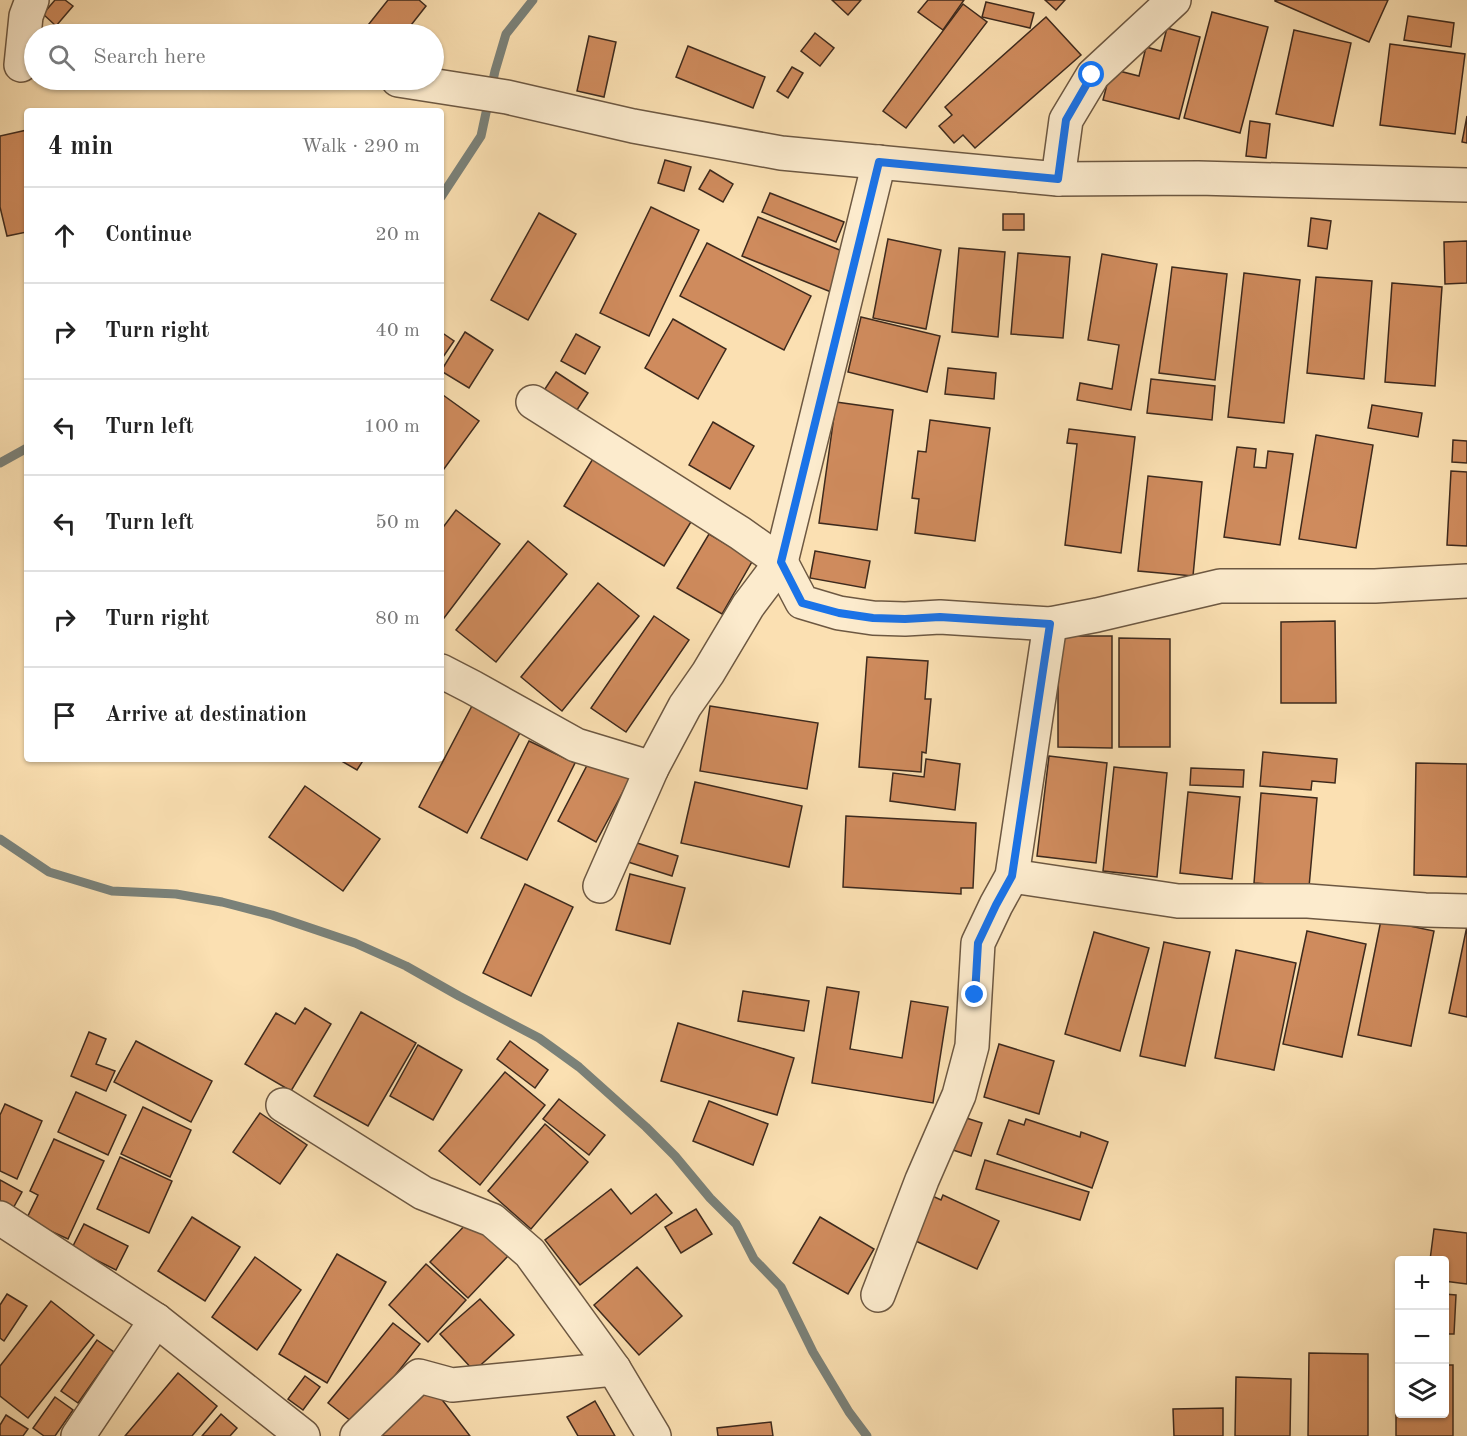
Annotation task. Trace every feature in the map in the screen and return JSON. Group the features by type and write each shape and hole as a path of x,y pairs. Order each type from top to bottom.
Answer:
{"street":[{"path":"25,24 32,0"},
{"path":"1058,179 1066,120 1092,75 1174,0"},
{"path":"18,64 24,28"},
{"path":"444,87 507,97 633,126 781,153 1058,179 1198,178 1467,185"},
{"path":"600,886 652,768 685,706 708,673 748,606 781,562 879,162"},
{"path":"533,402 740,533 781,562 802,603 839,613 873,618 940,617 1050,624 1220,585 1375,586 1467,581"},
{"path":"878,1296 922,1180 959,1095 972,1046 978,943 1012,876 1050,624"},
{"path":"444,673 576,745 652,768"},
{"path":"1012,876 1178,901 1308,901 1467,911"},
{"path":"283,1106 423,1193 492,1220 530,1253 614,1369 654,1436"},
{"path":"0,1218 156,1320 303,1436"},
{"path":"78,1436 156,1320"},
{"path":"357,1436 419,1376 452,1385 614,1369"}],"building":[{"path":"55,0 65,0 73,6 58,24 54,24 43,14"},
{"path":"388,0 419,0 426,6 412,24 369,24"},
{"path":"832,0 861,0 848,15"},
{"path":"928,0 964,0 943,30 918,12"},
{"path":"1045,0 1065,0 1056,10"},
{"path":"1275,0 1388,0 1369,42"},
{"path":"986,2 1034,13 1030,28 982,17"},
{"path":"963,4 987,22 906,128 883,111"},
{"path":"1212,12 1268,27 1240,133 1184,118"},
{"path":"1408,16 1454,23 1451,47 1404,40"},
{"path":"1046,17 1081,55 975,148 963,135 954,143 939,126 952,115 945,107"},
{"path":"1167,28 1200,37 1179,119 1103,100 1111,69 1139,76 1146,47 1161,51"},
{"path":"1294,30 1351,43 1333,126 1276,114"},
{"path":"815,33 834,48 820,66 801,51"},
{"path":"589,36 616,42 604,97 577,91"},
{"path":"1390,44 1465,54 1455,134 1380,125"},
{"path":"688,46 765,77 753,108 676,77"},
{"path":"792,67 803,73 788,98 777,91"},
{"path":"1467,116 1467,143 1462,142"},
{"path":"1250,121 1270,124 1266,158 1246,156"},
{"path":"24,131 24,233 7,236 0,207 0,136"},
{"path":"665,160 691,167 684,191 658,183"},
{"path":"710,170 733,184 723,202 699,189"},
{"path":"770,193 844,222 836,242 762,212"},
{"path":"651,207 699,230 649,336 600,313"},
{"path":"539,213 576,234 528,320 491,300"},
{"path":"1003,214 1024,214 1024,230 1003,230"},
{"path":"758,217 847,253 831,292 742,256"},
{"path":"1311,218 1331,221 1327,249 1308,246"},
{"path":"888,239 941,250 926,329 873,318"},
{"path":"1467,241 1467,283 1445,284 1444,242"},
{"path":"707,243 811,296 784,350 680,296"},
{"path":"959,248 1005,252 998,337 952,332"},
{"path":"1018,253 1070,257 1063,338 1011,334"},
{"path":"1102,254 1157,264 1131,410 1077,400 1080,383 1112,389 1119,345 1088,340"},
{"path":"1172,267 1227,274 1215,380 1159,373"},
{"path":"1244,273 1300,280 1284,423 1228,417"},
{"path":"1316,277 1372,281 1364,379 1307,373"},
{"path":"1392,283 1442,287 1435,386 1385,382"},
{"path":"861,317 940,336 927,392 848,372"},
{"path":"673,319 726,349 698,399 645,368"},
{"path":"465,332 493,350 469,388 444,373 444,366"},
{"path":"444,334 454,341 444,356"},
{"path":"576,334 600,347 585,374 561,361"},
{"path":"948,368 996,373 994,399 945,394"},
{"path":"556,372 588,393 575,413 543,392"},
{"path":"1151,379 1215,386 1212,420 1147,413"},
{"path":"444,396 479,421 444,469"},
{"path":"836,402 893,410 877,530 819,523"},
{"path":"1372,405 1422,413 1418,437 1368,428"},
{"path":"930,420 990,428 975,541 915,533 919,499 912,498 918,451 926,452"},
{"path":"713,422 754,446 730,489 689,465"},
{"path":"1069,429 1135,437 1121,553 1065,545 1077,444 1067,443"},
{"path":"1316,435 1373,445 1356,548 1299,539"},
{"path":"1453,440 1467,441 1467,463 1452,462"},
{"path":"1237,447 1256,449 1254,467 1266,468 1268,451 1293,454 1280,545 1224,537"},
{"path":"594,457 694,517 664,566 564,506"},
{"path":"1451,471 1467,472 1467,546 1447,545"},
{"path":"1148,476 1202,482 1193,576 1138,571"},
{"path":"456,510 500,544 444,618 444,526"},
{"path":"709,534 753,560 722,614 677,588"},
{"path":"528,541 567,574 496,662 456,630"},
{"path":"815,551 870,561 865,588 810,578"},
{"path":"598,583 639,616 562,711 521,677"},
{"path":"654,616 689,640 626,732 591,708"},
{"path":"1335,621 1336,703 1281,703 1281,622"},
{"path":"1058,636 1112,636 1112,748 1058,747"},
{"path":"1119,638 1170,639 1170,747 1119,747"},
{"path":"867,657 928,661 925,699 931,699 926,753 922,752 921,772 859,767"},
{"path":"473,704 522,729 467,833 419,807"},
{"path":"710,706 818,723 807,789 700,771"},
{"path":"529,741 575,763 527,860 481,838"},
{"path":"594,752 633,773 596,842 558,821"},
{"path":"1263,752 1337,759 1335,783 1312,781 1311,790 1260,786"},
{"path":"1049,756 1107,763 1096,863 1037,856"},
{"path":"926,759 960,764 955,810 890,801 893,773 924,777"},
{"path":"343,762 362,762 357,770"},
{"path":"1416,763 1467,764 1467,877 1414,875"},
{"path":"1114,767 1167,773 1157,877 1103,871"},
{"path":"1191,768 1244,770 1243,787 1190,785"},
{"path":"695,782 802,806 789,867 681,843"},
{"path":"305,786 380,839 343,891 269,837"},
{"path":"1188,792 1240,797 1232,879 1180,873"},
{"path":"1261,793 1317,798 1309,887 1254,883"},
{"path":"846,816 976,823 973,888 961,888 961,894 843,887"},
{"path":"634,842 678,856 672,876 628,862"},
{"path":"630,874 685,888 670,944 616,930"},
{"path":"525,884 573,907 531,996 483,973"},
{"path":"1381,920 1434,931 1411,1046 1358,1035"},
{"path":"1467,926 1467,1017 1449,1013"},
{"path":"1307,931 1366,944 1342,1057 1283,1044"},
{"path":"1094,932 1149,948 1120,1051 1065,1034"},
{"path":"1164,942 1210,952 1185,1066 1140,1056"},
{"path":"1236,950 1296,963 1274,1070 1215,1058"},
{"path":"827,987 859,992 850,1049 902,1058 911,1001 948,1007 933,1103 812,1083"},
{"path":"743,991 809,1001 804,1031 738,1021"},
{"path":"305,1008 331,1024 291,1091 245,1064 276,1013 295,1024"},
{"path":"361,1012 416,1043 368,1126 314,1096"},
{"path":"678,1023 794,1058 777,1115 661,1081"},
{"path":"89,1032 106,1039 96,1064 115,1071 106,1091 71,1076"},
{"path":"136,1041 212,1081 191,1122 114,1082"},
{"path":"510,1041 548,1070 535,1088 497,1059"},
{"path":"999,1044 1054,1061 1039,1114 984,1097"},
{"path":"418,1045 462,1070 433,1120 390,1096"},
{"path":"505,1072 545,1105 480,1185 439,1151"},
{"path":"76,1092 126,1115 108,1155 58,1132"},
{"path":"559,1099 605,1135 589,1155 543,1119"},
{"path":"709,1101 768,1124 753,1165 693,1141"},
{"path":"5,1104 42,1121 17,1179 0,1171 0,1115"},
{"path":"143,1107 191,1130 170,1177 121,1154"},
{"path":"260,1113 307,1145 280,1184 233,1152"},
{"path":"957,1115 982,1123 971,1156 947,1148"},
{"path":"1026,1119 1080,1137 1081,1132 1108,1142 1092,1188 997,1154 1009,1120 1024,1125"},
{"path":"545,1124 588,1162 531,1229 488,1191"},
{"path":"54,1139 104,1161 68,1239 26,1220 38,1195 30,1191"},
{"path":"120,1157 172,1181 149,1233 97,1209"},
{"path":"985,1160 1089,1192 1080,1220 976,1189"},
{"path":"0,1180 22,1192 11,1212 0,1206"},
{"path":"611,1189 631,1214 656,1194 672,1213 580,1285 545,1240"},
{"path":"926,1193 941,1200 943,1195 999,1221 977,1269 907,1237"},
{"path":"696,1209 712,1234 681,1253 665,1227"},
{"path":"192,1217 240,1247 205,1301 158,1271"},
{"path":"820,1217 874,1249 848,1294 793,1263"},
{"path":"470,1220 508,1256 468,1298 430,1262"},
{"path":"84,1224 128,1246 116,1270 72,1248"},
{"path":"1434,1229 1467,1233 1467,1284 1449,1282 1449,1256 1431,1256"},
{"path":"337,1254 386,1282 327,1383 279,1354"},
{"path":"255,1257 301,1290 257,1350 212,1317"},
{"path":"426,1264 466,1300 428,1342 389,1305"},
{"path":"637,1267 682,1316 639,1355 594,1305"},
{"path":"7,1294 27,1306 4,1341 0,1338 0,1305"},
{"path":"1449,1294 1456,1295 1454,1334 1449,1334"},
{"path":"480,1299 514,1335 474,1371 440,1334"},
{"path":"51,1301 94,1335 28,1418 0,1396 0,1366"},
{"path":"393,1323 420,1344 356,1425 328,1403"},
{"path":"97,1340 114,1352 78,1403 61,1391"},
{"path":"1309,1353 1368,1354 1368,1436 1308,1436"},
{"path":"1449,1365 1453,1365 1453,1436 1396,1436 1396,1418 1449,1418"},
{"path":"178,1373 217,1406 192,1436 125,1436"},
{"path":"305,1376 320,1387 303,1410 288,1399"},
{"path":"1236,1377 1291,1379 1290,1436 1235,1436"},
{"path":"430,1384 470,1436 383,1436 375,1426"},
{"path":"55,1397 73,1410 55,1436 44,1436 33,1428"},
{"path":"595,1401 615,1436 578,1436 567,1417"},
{"path":"1223,1408 1223,1436 1174,1436 1173,1409"},
{"path":"221,1414 237,1428 230,1436 202,1436"},
{"path":"6,1415 28,1429 23,1436 0,1436 0,1425"},
{"path":"771,1422 773,1436 718,1436 717,1428"}],"waterway":[{"path":"444,192 481,136 495,71 506,34 533,0"},
{"path":"0,463 24,450"},
{"path":"0,839 49,872 112,891 176,894 222,902 272,915 355,943 406,966 539,1038 579,1067 646,1127 736,1224 754,1259 781,1287 813,1352 849,1412 867,1436"}],"route":[{"path":"975,995 978,943 1012,876 1050,624 940,617 873,618 839,613 802,603 781,562 879,162 1058,179 1066,120 1092,75"}]}
